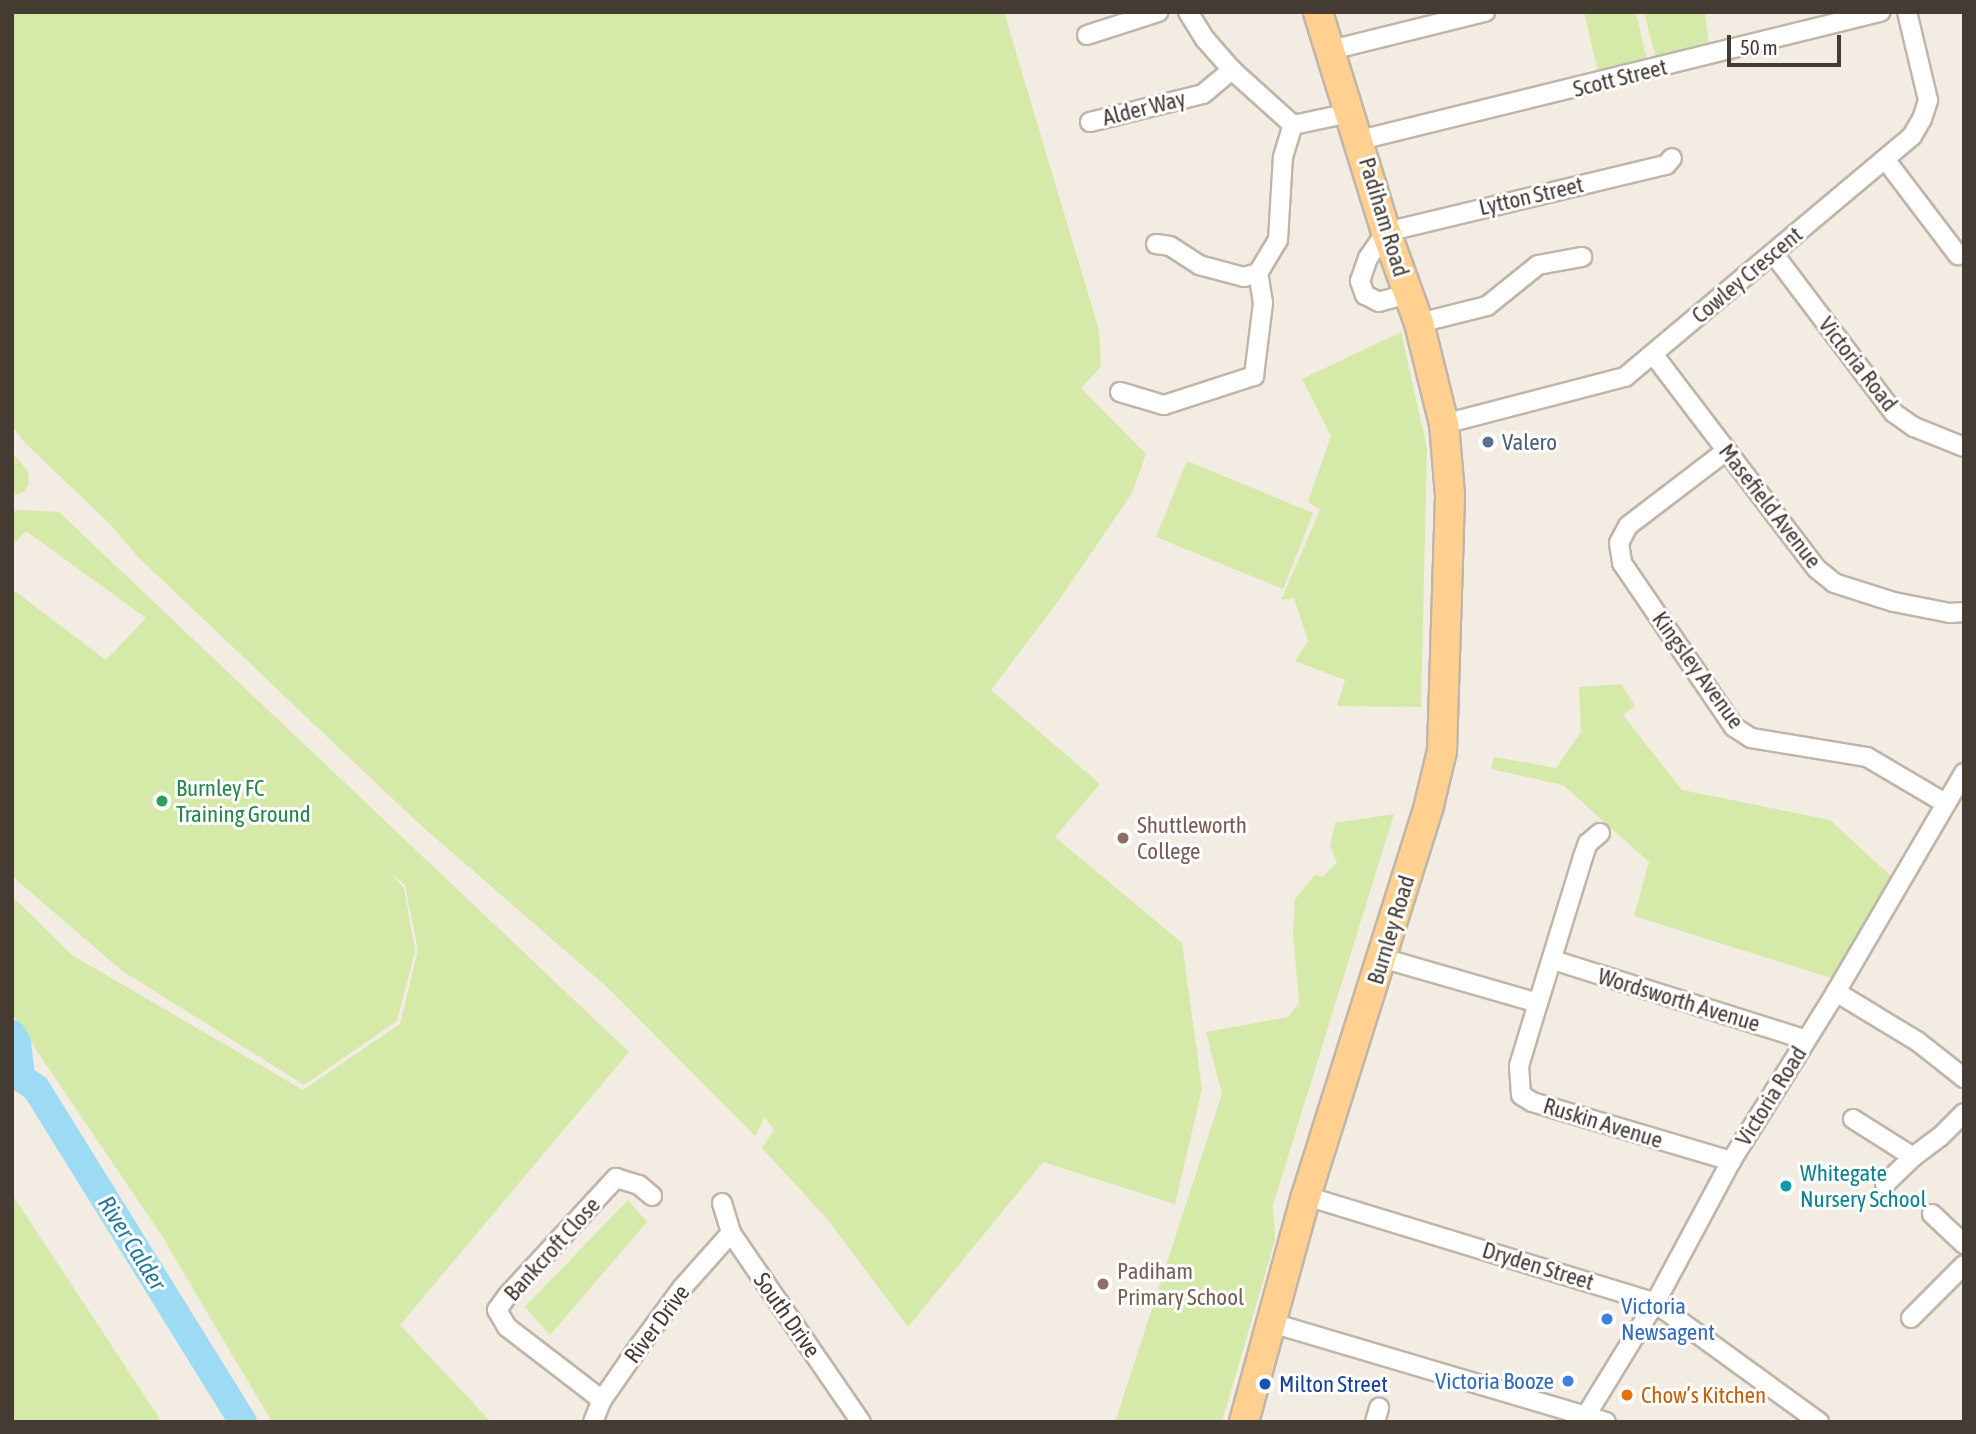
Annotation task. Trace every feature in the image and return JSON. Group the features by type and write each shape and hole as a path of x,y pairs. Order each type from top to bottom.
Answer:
{"main road":[{"name":"Padiham Road","path":"1318,12 1360,140 1386,232 1419,323 1444,424"},
{"name":"Burnley Road","path":"1244,1422 1306,1196 1429,805 1442,751 1450,495 1444,424"}],"street":[{"path":"1087,35 1158,12"},
{"path":"1188,12 1205,39 1232,70 1293,125"},
{"path":"1331,50 1485,12"},
{"name":"Scott Street","path":"1360,140 1880,12"},
{"name":"Cowley Crescent","path":"1444,424 1625,377 1912,136 1922,119 1928,100 1907,12"},
{"name":"Alder Way","path":"1090,122 1203,94 1232,70"},
{"path":"1293,125 1350,113"},
{"path":"1120,392 1164,405 1254,376 1263,303 1258,273 1278,240 1283,157 1293,125"},
{"name":"Lytton Street","path":"1386,232 1666,165 1672,158"},
{"path":"1885,159 1958,255"},
{"path":"1386,232 1368,258 1360,281 1362,288 1365,295 1379,302 1408,294"},
{"path":"1156,244 1170,246 1199,265 1244,277 1258,273"},
{"name":"Victoria Road","path":"1773,253 1894,413 1914,427 1964,447"},
{"path":"1419,323 1487,306 1538,265 1582,257"},
{"name":"Masefield Avenue","path":"1653,354 1817,569 1834,583 1894,602 1964,612"},
{"name":"Kingsley Avenue","path":"1726,452 1628,526 1619,543 1622,564 1734,727 1751,738 1867,757 1945,803"},
{"name":"Victoria Road","path":"1584,1419 1655,1303 1731,1161 1836,992 1964,773"},
{"path":"1382,958 1538,1003 1588,842 1600,833"},
{"name":"Wordsworth Avenue","path":"1553,960 1805,1040"},
{"path":"1836,992 1917,1041 1964,1077"},
{"name":"Ruskin Avenue","path":"1538,1003 1520,1066 1521,1095 1532,1102 1731,1161"},
{"path":"1885,1184 1964,1113"},
{"path":"1853,1119 1913,1157"},
{"name":"Bankcroft Close","path":"601,1400 507,1327 498,1310 507,1296 616,1178 639,1185 652,1196"},
{"name":"Dryden Street","path":"1306,1196 1655,1303 1819,1422"},
{"name":"South Drive","path":"722,1203 730,1233 861,1422"},
{"path":"1932,1214 1964,1244"},
{"name":"River Drive","path":"593,1422 601,1400 682,1288 730,1233"},
{"path":"1911,1318 1964,1265"},
{"path":"1272,1323 1584,1419 1606,1422"}],"green space":[{"path":"12,12 1004,12 1099,330 1101,367 1081,388 1146,454 1132,493 1062,596 991,690 1100,784 1055,837 1182,943 1202,1089 1175,1204 1043,1162 908,1327 828,1220 762,1148 774,1130 765,1117 755,1136 608,988 416,821 139,558 111,525 25,443 12,426"},
{"path":"1584,12 1636,12 1647,61 1598,72"},
{"path":"1644,12 1705,12 1709,46 1656,59"},
{"path":"1401,332 1427,448 1421,707 1337,706 1345,680 1295,661 1308,641 1294,598 1281,600 1320,510 1308,502 1331,436 1302,379"},
{"path":"12,453 28,471 29,484 24,492 12,496"},
{"path":"1187,461 1313,513 1283,589 1156,537"},
{"path":"12,512 59,512 629,1052 400,1325 491,1422 272,1422 162,1236 12,1014 12,896 72,955 303,1090 400,1024 418,950 405,885 390,873 404,888 415,951 397,1021 304,1085 121,970 12,876 12,589 106,660 146,618 26,531 12,546"},
{"path":"1621,684 1635,706 1623,715 1682,790 1830,820 1892,877 1831,978 1634,916 1649,862 1563,785 1491,769 1494,757 1556,768 1581,732 1579,687"},
{"path":"1394,814 1273,1205 1275,1240 1222,1422 1115,1422 1222,1094 1206,1032 1288,1017 1299,1003 1293,933 1295,899 1315,875 1323,877 1337,862 1330,847 1335,823"},
{"path":"12,1194 17,1202 162,1422 12,1422"},
{"path":"628,1200 647,1222 550,1335 525,1307"}],"waterway":[{"path":"12,1034 17,1043 21,1078"},
{"name":"River Calder","path":"12,1072 36,1088 243,1422"}],"place":[{"name":"Valero","path":"1488,442"},
{"name":"Burnley FC Training Ground","path":"162,801"},
{"name":"Shuttleworth College","path":"1123,838"},
{"name":"Whitegate Nursery School","path":"1786,1186"},
{"name":"Padiham Primary School","path":"1103,1284"},
{"name":"Victoria Newsagent","path":"1607,1319"},
{"name":"Victoria Booze","path":"1568,1381"},
{"name":"Milton Street","path":"1265,1384"},
{"name":"Chow’s Kitchen","path":"1627,1395"}]}
